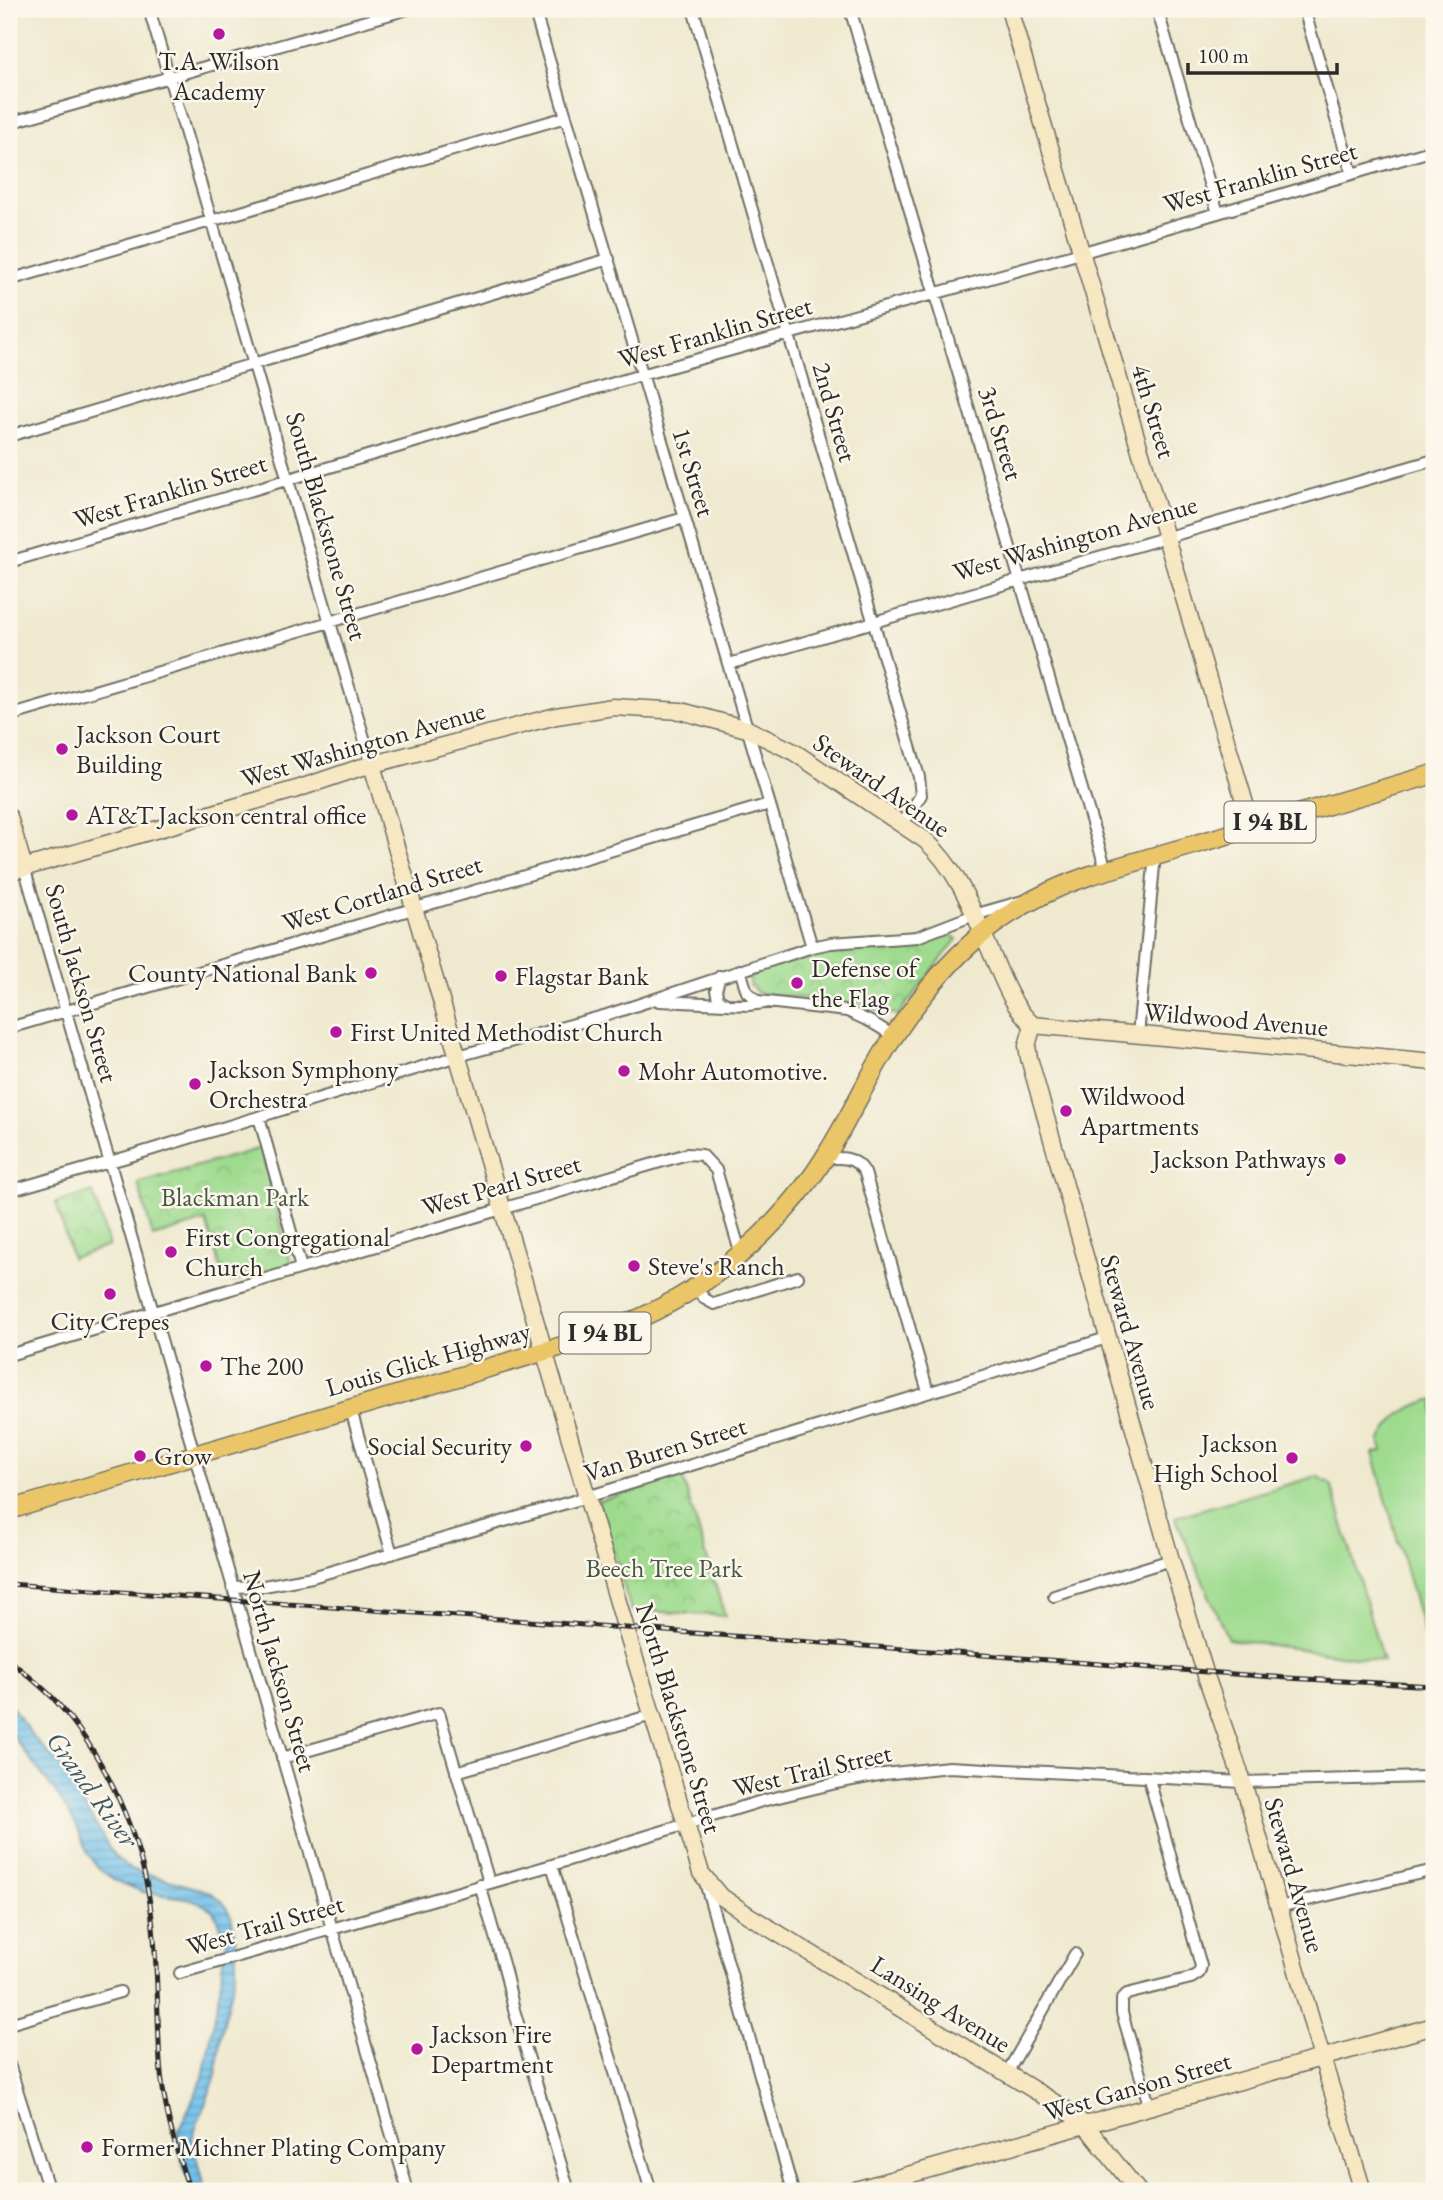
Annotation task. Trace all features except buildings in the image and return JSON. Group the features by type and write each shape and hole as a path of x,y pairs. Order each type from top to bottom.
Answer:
{"main road":[{"name":"4th Street","path":"1009,9 1252,827"},
{"name":"West Washington Avenue","path":"16,870 372,765 578,711 613,706 654,708"},
{"name":"Steward Avenue","path":"654,708 694,713 747,729 794,752 925,841 943,858 956,878 1016,1005 1033,1025 1027,1046 1029,1058 1107,1338 1204,1672 1243,1782 1322,2059 1363,2191"},
{"name":"South Blackstone Street","path":"372,765 458,1056"},
{"name":"I 94 BL","path":"1099,872 1434,774"},
{"name":"South Jackson Street","path":"9,817 16,870"},
{"name":"Louis Glick Highway","path":"9,1510 545,1352 635,1321 696,1289 741,1255 792,1202 823,1159 894,1036 943,972 1004,915 1035,898 1099,872"},
{"name":"Wildwood Avenue","path":"1033,1025 1434,1062"},
{"name":"North Blackstone Street","path":"458,1056 652,1715 703,1875"},
{"name":"Lansing Avenue","path":"703,1875 719,1895 748,1915 1065,2109 1086,2126 1139,2191"},
{"name":"West Ganson Street","path":"852,2191 1434,2026"}],"street":[{"name":"South Blackstone Street","path":"149,9 372,765"},
{"path":"9,123 408,9"},
{"name":"1st Street","path":"534,9 812,947"},
{"name":"2nd Street","path":"693,9 921,784 919,799 902,825"},
{"name":"3rd Street","path":"850,9 1021,579 1099,872"},
{"path":"1157,9 1218,212"},
{"path":"1304,9 1352,174"},
{"path":"9,280 566,117"},
{"name":"West Franklin Street","path":"9,562 641,375 1434,150"},
{"path":"9,436 608,258"},
{"name":"West Washington Avenue","path":"729,664 1434,460"},
{"path":"9,716 684,518"},
{"name":"West Cortland Street","path":"9,1028 769,804"},
{"path":"1138,1035 1155,855"},
{"name":"South Jackson Street","path":"16,870 65,1011 109,1163"},
{"path":"9,1191 649,1001 812,947 831,943 917,937 974,915 1035,898"},
{"path":"740,970 747,992 754,999 766,1003"},
{"path":"720,976 716,993 720,1001 728,1004"},
{"path":"649,1001 766,1003 847,1011 894,1036"},
{"path":"259,1117 301,1268"},
{"name":"West Pearl Street","path":"9,1355 680,1156 696,1154 709,1161 716,1170 741,1255"},
{"path":"823,1159 849,1158 859,1164 865,1173 928,1392"},
{"name":"North Jackson Street","path":"109,1163 408,2191"},
{"path":"696,1289 714,1304 798,1277"},
{"name":"Van Buren Street","path":"232,1587 264,1586 312,1577 1107,1338"},
{"path":"351,1410 392,1554"},
{"path":"1054,1595 1171,1560"},
{"path":"282,1758 439,1713 457,1772 520,2032 569,2191"},
{"path":"457,1772 652,1715"},
{"name":"West Trail Street","path":"180,1973 796,1792 914,1771 949,1767 988,1768 1149,1779 1243,1782 1425,1777 1434,1779"},
{"path":"1149,1779 1200,1966 1199,1973 1192,1978 1127,1994 1122,1999 1122,2013 1150,2108"},
{"path":"552,1865 651,2191"},
{"path":"1279,1907 1434,1870"},
{"name":"North Blackstone Street","path":"703,1875 793,2191"},
{"path":"1007,2073 1075,1954"},
{"path":"9,2024 120,1992"},
{"path":"9,2063 49,2191"}],"green space":[{"path":"950,934 957,939 898,1015 821,1000 758,993 750,985 750,977 757,971 828,950 904,947"},
{"name":"Blackman Park","path":"261,1148 291,1264 232,1282 219,1265 206,1221 153,1237 138,1183"},
{"path":"93,1192 109,1246 72,1258 56,1203"},
{"path":"1434,1400 1433,1665 1373,1453 1383,1451 1380,1441 1395,1419 1406,1410"},
{"path":"1317,1476 1331,1484 1383,1661 1228,1639 1175,1517"},
{"name":"Beech Tree Park","path":"682,1477 725,1616 631,1610 598,1501"}],"water":[{"name":"Grand River","path":"9,1703 34,1738 60,1765 115,1857 131,1869 210,1892 223,1902 231,1916 236,1937 236,1972 221,2035 216,2076 192,2138 206,2191 193,2191 183,2164 178,2132 203,2078 220,1988 227,1944 218,1919 212,1910 202,1904 185,1898 143,1892 100,1870 88,1854 76,1825 58,1796 9,1731"}],"railway":[{"path":"9,1584 1287,1678 1434,1686"},
{"path":"9,1660 48,1693 72,1721 106,1773 131,1829 152,1918 164,2095 175,2144 190,2191"}],"place":[{"name":"T.A. Wilson Academy","path":"219,34"},
{"name":"Jackson Court Building","path":"62,749"},
{"name":"AT&T Jackson central office","path":"72,815"},
{"name":"County National Bank","path":"371,973"},
{"name":"Flagstar Bank","path":"501,976"},
{"name":"Defense of the Flag","path":"797,983"},
{"name":"First United Methodist Church","path":"336,1032"},
{"name":"Mohr Automotive.","path":"624,1071"},
{"name":"Jackson Symphony Orchestra","path":"195,1084"},
{"name":"Wildwood Apartments","path":"1066,1111"},
{"name":"Jackson Pathways","path":"1340,1159"},
{"name":"First Congregational Church","path":"171,1252"},
{"name":"Steve's Ranch","path":"634,1266"},
{"name":"City Crepes","path":"110,1294"},
{"name":"The 200","path":"206,1366"},
{"name":"Social Security","path":"526,1446"},
{"name":"Grow","path":"140,1456"},
{"name":"Jackson High School","path":"1292,1458"},
{"name":"Jackson Fire Department","path":"417,2049"},
{"name":"Former Michner Plating Company","path":"87,2147"}]}
